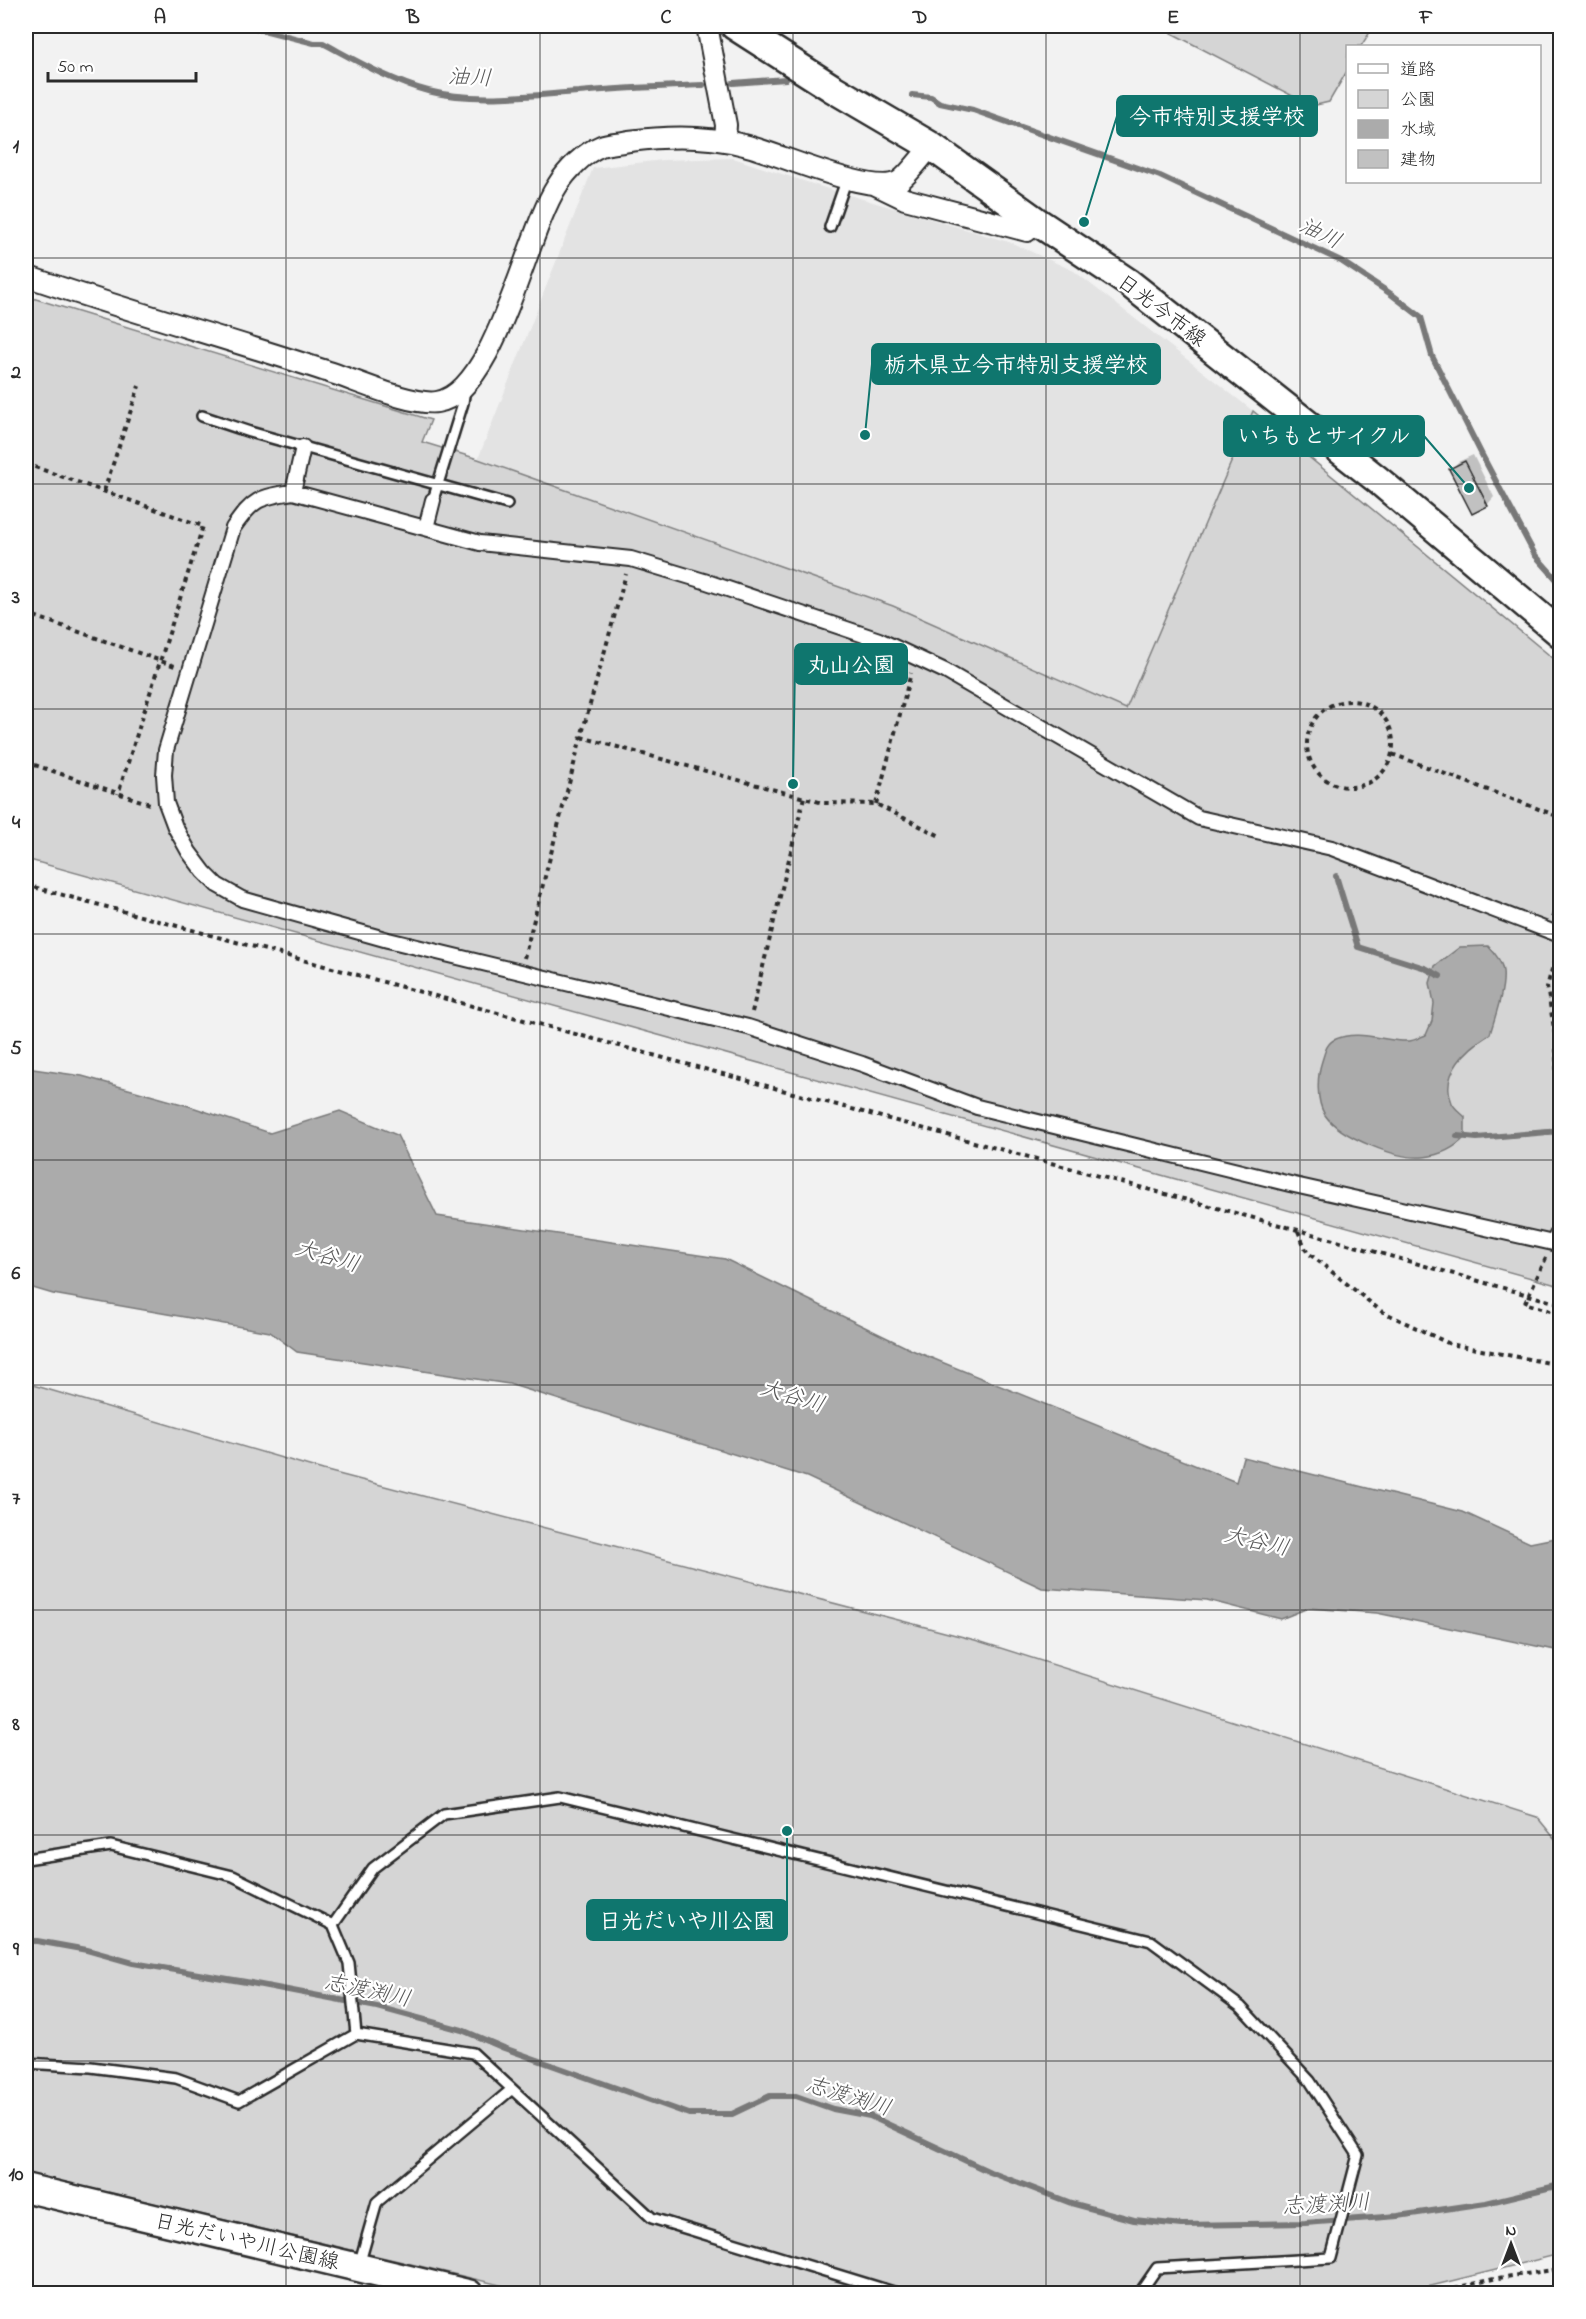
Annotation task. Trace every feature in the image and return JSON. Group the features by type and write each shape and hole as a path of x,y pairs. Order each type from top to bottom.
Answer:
{"main road":[{"name":"日光今市線","path":"735,26 832,88 931,146 1139,291 1378,480 1560,633"},
{"name":"日光だいや川公園線","path":"26,2187 359,2267 407,2289 469,2294"}],"street":[{"path":"707,26 726,125 726,141"},
{"path":"26,276 325,370 415,401 440,402 452,397 478,371 552,195 565,175 578,162 603,145 684,137 726,141 876,185 905,199 1028,231 1036,221"},
{"path":"876,185 899,182 931,146"},
{"path":"293,492 303,447"},
{"path":"1555,933 1332,848 1198,818 945,671 879,640 631,559 480,543 293,492 266,496 248,507 233,528 166,750 164,775 166,803 189,852 217,885 242,899 388,940 748,1027 862,1064 977,1107 1290,1184 1553,1243 1560,1229"},
{"path":"426,528 433,500"}],"lane":[{"path":"830,227 847,178"},
{"path":"433,500 463,404 465,386"},
{"path":"202,416 507,504"},
{"path":"333,1924 373,1868 444,1814 560,1797 1151,1941 1241,2007 1310,2081 1359,2156 1331,2258 1157,2268 1139,2294"},
{"path":"26,1859 111,1846 233,1876 333,1924 349,1963 356,2034"},
{"path":"26,2063 91,2067 176,2078 239,2101 356,2034 473,2054 652,2218 900,2294"},
{"path":"359,2267 377,2202 512,2089"}],"path":[{"path":"104,491 139,386"},
{"path":"26,464 203,526 118,794"},
{"path":"520,971 581,737 631,559"},
{"path":"26,613 190,671"},
{"path":"876,804 916,657"},
{"path":"1358,702 1371,707 1386,721 1393,741 1392,754 1386,768 1376,778 1364,784 1349,787 1335,784 1318,772 1308,753 1307,739 1311,725 1319,714 1338,704 1358,702"},
{"path":"581,737 823,803 876,804 942,837"},
{"path":"1392,754 1560,817"},
{"path":"26,762 154,805 166,803"},
{"path":"748,1027 804,797"},
{"path":"26,885 1298,1230 1560,1304"},
{"path":"1555,933 1560,886"},
{"path":"1560,956 1556,956 1547,987 1556,1040 1557,1106 1560,1106"},
{"path":"1298,1230 1307,1252 1381,1311 1450,1344 1560,1365"},
{"path":"1553,1243 1525,1303 1560,1314"},
{"path":"1437,2292 1498,2278 1560,2269"}],"shaded area":[{"path":"733,158 822,187 1012,243 1074,271 1253,411 1126,709 893,606 478,459 593,168 663,160"}],"green space":[{"path":"1158,26 1374,26 1362,45 1346,45 1346,73 1329,102 1312,106"},
{"path":"26,296 431,420 422,442 478,459 893,606 1126,709 1253,411 1560,664 1560,1286 26,859"},
{"path":"26,1383 323,1470 975,1640 1537,1817 1560,1845 1560,2254 1407,2290 1403,2293 534,2293 26,2173"}],"water":[{"path":"1488,946 1498,958 1503,971 1503,986 1497,1011 1490,1034 1473,1046 1458,1062 1449,1082 1452,1103 1465,1117 1465,1137 1456,1145 1436,1155 1413,1157 1370,1145 1356,1139 1332,1123 1322,1109 1318,1088 1320,1067 1328,1045 1336,1039 1353,1035 1409,1041 1426,1035 1432,1021 1434,1003 1430,983 1435,966 1460,947"},
{"name":"大谷川","path":"26,1068 82,1076 189,1106 270,1133 340,1111 397,1135 437,1216 725,1259 912,1350 1236,1482 1243,1457 1463,1512 1530,1543 1560,1537 1560,1651 1377,1613 1308,1608 1281,1619 1207,1600 1042,1588 807,1477 509,1384 297,1352 270,1332 53,1294 26,1286"}],"building":[{"path":"1465,461 1488,506 1472,514 1449,469"}],"waterway":[{"name":"油川","path":"247,26 314,43 323,43 401,82 446,95 503,97 703,85"},
{"name":"油川","path":"733,83 786,79"},
{"name":"油川","path":"912,95 931,97 940,103 973,110 1160,176 1341,261 1391,294 1421,317 1432,356 1481,453 1535,555 1560,583"},
{"path":"1336,876 1358,947 1425,968 1440,976"},
{"path":"1457,1136 1477,1138 1560,1131"},
{"name":"志渡渕川","path":"26,1941 87,1950 133,1963 377,2007 462,2030 504,2048 689,2114 732,2114 770,2096 796,2096 833,2109 870,2116 990,2172 1071,2203 1134,2220 1182,2225 1305,2223 1398,2216 1486,2203 1560,2185"}],"place":[{"name":"今市特別支援学校","path":"1084,222"},
{"name":"栃木県立今市特別支援学校","path":"865,435"},
{"name":"いちもとサイクル","path":"1469,488"},
{"name":"丸山公園","path":"793,784"},
{"name":"日光だいや川公園","path":"787,1831"}]}
